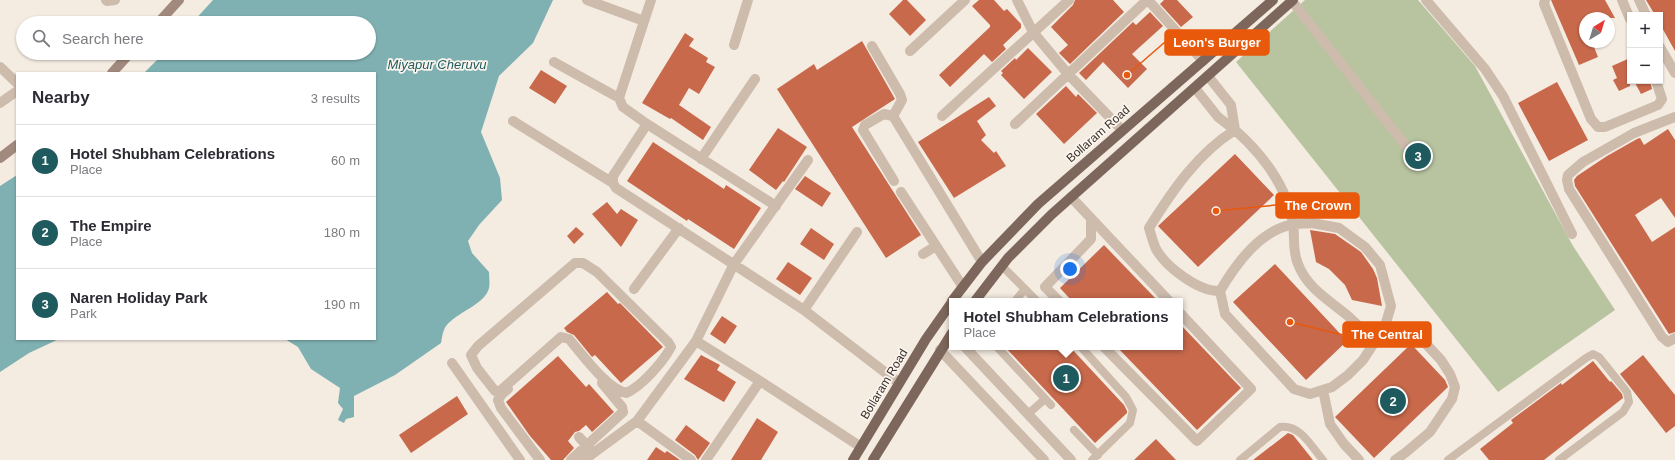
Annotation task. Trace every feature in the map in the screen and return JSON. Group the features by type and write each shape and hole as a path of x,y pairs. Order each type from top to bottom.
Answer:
{"main road":[{"name":"Bollaram Road","path":"954,298 982,262 1038,204 1273,0"},
{"path":"977,298 1002,266 1051,215 1292,0"},
{"name":"Bollaram Road","path":"853,460 937,321 949,305"},
{"path":"873,460 949,337"}],"street":[{"path":"106,0 115,0"},
{"path":"164,16 179,0"},
{"path":"587,0 644,21"},
{"path":"619,98 651,0"},
{"path":"734,45 748,0"},
{"path":"910,51 965,0"},
{"path":"1017,0 1033,32 1068,74 1122,130"},
{"path":"942,116 1069,0"},
{"path":"1016,124 1147,0 1203,61"},
{"path":"1292,0 1406,146"},
{"path":"1426,0 1485,69 1503,96 1572,234"},
{"path":"1545,0 1544,4 1591,119 1598,127 1605,127 1658,105 1662,99 1657,84"},
{"path":"1622,0 1627,12"},
{"path":"1639,0 1645,12"},
{"path":"872,46 902,100 894,116"},
{"path":"1661,48 1675,73"},
{"path":"113,72 124,60"},
{"path":"554,62 619,98 623,107 647,124 776,206"},
{"path":"0,67 16,82"},
{"path":"1208,76 1231,105 1235,130"},
{"path":"701,159 755,79"},
{"path":"1195,88 1218,117 1250,143 1269,167 1290,206 1293,224 1294,250 1298,264 1307,281 1326,300 1348,316 1374,342"},
{"path":"0,103 16,92"},
{"path":"894,181 863,130 865,125 884,114 894,116 982,262"},
{"path":"1674,120 1634,133 1583,162 1571,171 1567,180 1569,189 1662,337 1668,342 1675,338"},
{"path":"513,121 613,182"},
{"path":"647,124 613,176 613,182 616,188 804,310 900,383"},
{"path":"1220,291 1214,291 1197,285 1175,271 1156,249 1149,228 1165,203 1197,162 1220,139 1235,130"},
{"path":"0,158 16,147"},
{"path":"571,460 637,421 696,341 734,264 808,160"},
{"path":"902,192 963,287"},
{"path":"1071,197 1166,298"},
{"path":"1056,298 1045,287 1091,239 1091,219"},
{"path":"1293,224 1312,224 1339,228 1365,247 1380,265 1391,306 1385,326 1363,360 1348,375 1332,387 1310,394 1294,389 1224,314 1220,291 1246,253 1277,230 1293,224"},
{"path":"634,289 678,228"},
{"path":"804,310 857,232"},
{"path":"923,254 936,246"},
{"path":"671,348 667,355 648,376 630,392 626,393 607,381 569,339 561,337 500,391 496,391 477,368 471,355 478,346 575,263 583,264 597,272 668,342 671,348 684,357"},
{"path":"1107,350 1197,441 1251,389 1183,316"},
{"path":"1385,326 1408,330 1428,345 1441,360 1450,374 1455,387 1452,399 1430,432 1395,460"},
{"path":"696,341 861,447"},
{"path":"540,460 501,408 498,400 502,394 558,346 563,344 570,345 622,407 623,412 590,449 584,460"},
{"path":"940,350 1044,460"},
{"path":"968,350 1070,460"},
{"path":"452,363 520,460"},
{"path":"648,376 661,388"},
{"path":"706,460 760,381"},
{"path":"1323,390 1330,424 1344,444 1359,460"},
{"path":"637,421 691,460"},
{"path":"579,437 590,449"}],"lane":[{"path":"1002,266 1034,298"},
{"path":"1017,298 1025,289"},
{"path":"1000,350 1048,402 1028,414"},
{"path":"1074,430 1095,457 1130,423 1133,410 1126,397 1084,350"},
{"path":"1448,460 1593,354 1599,357 1626,392 1629,402 1623,412 1559,460"},
{"path":"1240,460 1280,427 1288,426 1298,430 1323,460"}],"green space":[{"path":"1305,0 1418,0 1475,66 1573,246 1615,310 1498,392 1236,62"}],"water":[{"name":"Miyapur Cheruvu","path":"213,0 553,0 533,43 499,76 481,132 500,178 502,200 479,225 468,241 472,253 489,272 489,288 481,300 447,324 443,332 441,343 395,375 354,396 354,417 346,419 344,423 338,420 343,409 338,403 340,388 311,369 298,347 287,340 376,340 376,72 145,72 157,60 376,60 376,16 198,16"},
{"path":"16,176 16,340 57,340 29,353 0,372 0,186"}],"building":[{"path":"903,0 907,0 926,20 910,36 889,14"},
{"path":"979,0 994,0 1004,11 1007,9 1021,24 1021,28 1003,45 1006,49 992,62 984,54 950,87 939,75 990,27 990,25 972,6"},
{"path":"1075,0 1113,0 1124,12 1070,64 1059,53 1068,45 1051,27 1073,5"},
{"path":"1164,0 1177,0 1193,17 1181,27 1160,4"},
{"path":"1551,0 1605,0 1612,12 1579,12 1579,48 1594,48 1598,57 1579,65"},
{"path":"1646,0 1675,0 1675,51 1663,29 1663,12 1653,12"},
{"path":"1150,12 1163,26 1132,54 1147,69 1128,88 1103,62 1086,80 1079,73 1133,22 1136,25"},
{"path":"685,33 694,39 689,46 708,58 706,62 715,67 699,94 689,88 679,105 711,127 703,140 671,118 670,119 642,103"},
{"path":"862,41 895,99 852,127 921,235 886,258 777,89 814,64 817,70"},
{"path":"1028,48 1052,72 1024,99 1001,75 1003,73 1001,71 1015,58 1016,60"},
{"path":"1627,59 1627,84 1630,84 1630,86 1619,91 1613,80 1617,78 1612,66"},
{"path":"541,70 567,86 555,104 529,88"},
{"path":"1557,82 1588,140 1549,161 1518,103"},
{"path":"1636,84 1651,84 1652,89 1641,94"},
{"path":"1066,86 1076,97 1078,94 1097,113 1064,144 1036,114"},
{"path":"989,97 996,106 977,121 986,135 981,140 994,153 996,151 1006,166 954,198 918,142"},
{"path":"778,128 807,147 784,182 783,181 776,190 749,170"},
{"path":"1668,129 1675,140 1675,218 1661,198 1635,215 1652,242 1675,227 1675,332 1669,334 1575,186 1574,180 1577,176 1607,156 1637,139 1640,138 1644,145"},
{"path":"653,142 724,189 726,185 761,208 734,249 688,219 687,221 627,181"},
{"path":"1235,154 1274,195 1198,267 1158,226"},
{"path":"805,176 831,193 822,207 795,189"},
{"path":"607,202 617,214 621,209 638,220 621,247 592,214"},
{"path":"576,227 584,234 574,244 567,236"},
{"path":"811,228 834,244 824,260 800,244"},
{"path":"1310,230 1335,234 1361,252 1373,269 1377,278 1382,306 1352,300 1345,285 1329,269 1316,262"},
{"path":"1104,245 1155,298 1069,298 1060,288"},
{"path":"788,262 812,278 800,295 776,279"},
{"path":"1275,264 1347,341 1306,380 1233,302"},
{"path":"607,292 618,304 620,303 663,347 621,383 595,355 592,357 574,335 567,332 564,328"},
{"path":"722,316 737,326 725,344 710,334"},
{"path":"1183,327 1241,388 1197,430 1120,350 1183,350"},
{"path":"1411,344 1445,380 1448,387 1374,458 1335,417"},
{"path":"1008,350 1073,350 1124,405 1127,411 1127,413 1095,443"},
{"path":"701,355 720,365 717,370 736,382 724,402 684,379"},
{"path":"1643,355 1675,395 1675,426 1666,433 1620,374"},
{"path":"558,356 586,387 589,384 614,412 592,432 586,425 579,431 575,432 568,441 574,448 563,460 551,460 530,436 506,402"},
{"path":"1593,361 1622,394 1623,398 1544,460 1489,460 1480,449 1513,423 1511,420 1561,383 1562,385"},
{"path":"457,396 468,414 411,453 399,435"},
{"path":"757,418 778,432 761,460 731,460"},
{"path":"686,425 710,443 698,460 695,455 675,440"},
{"path":"1288,433 1293,435 1313,460 1253,460"},
{"path":"1156,439 1176,460 1134,460"},
{"path":"656,447 665,453 667,451 680,460 647,460"}],"place":[{"name":"Leon's Burger","path":"1127,75"},
{"name":"Naren Holiday Park","path":"1418,156"},
{"name":"The Crown","path":"1216,211"},
{"name":"The Central","path":"1290,322"},
{"name":"Hotel Shubham Celebrations","path":"1066,378"},
{"name":"The Empire","path":"1393,401"}]}
